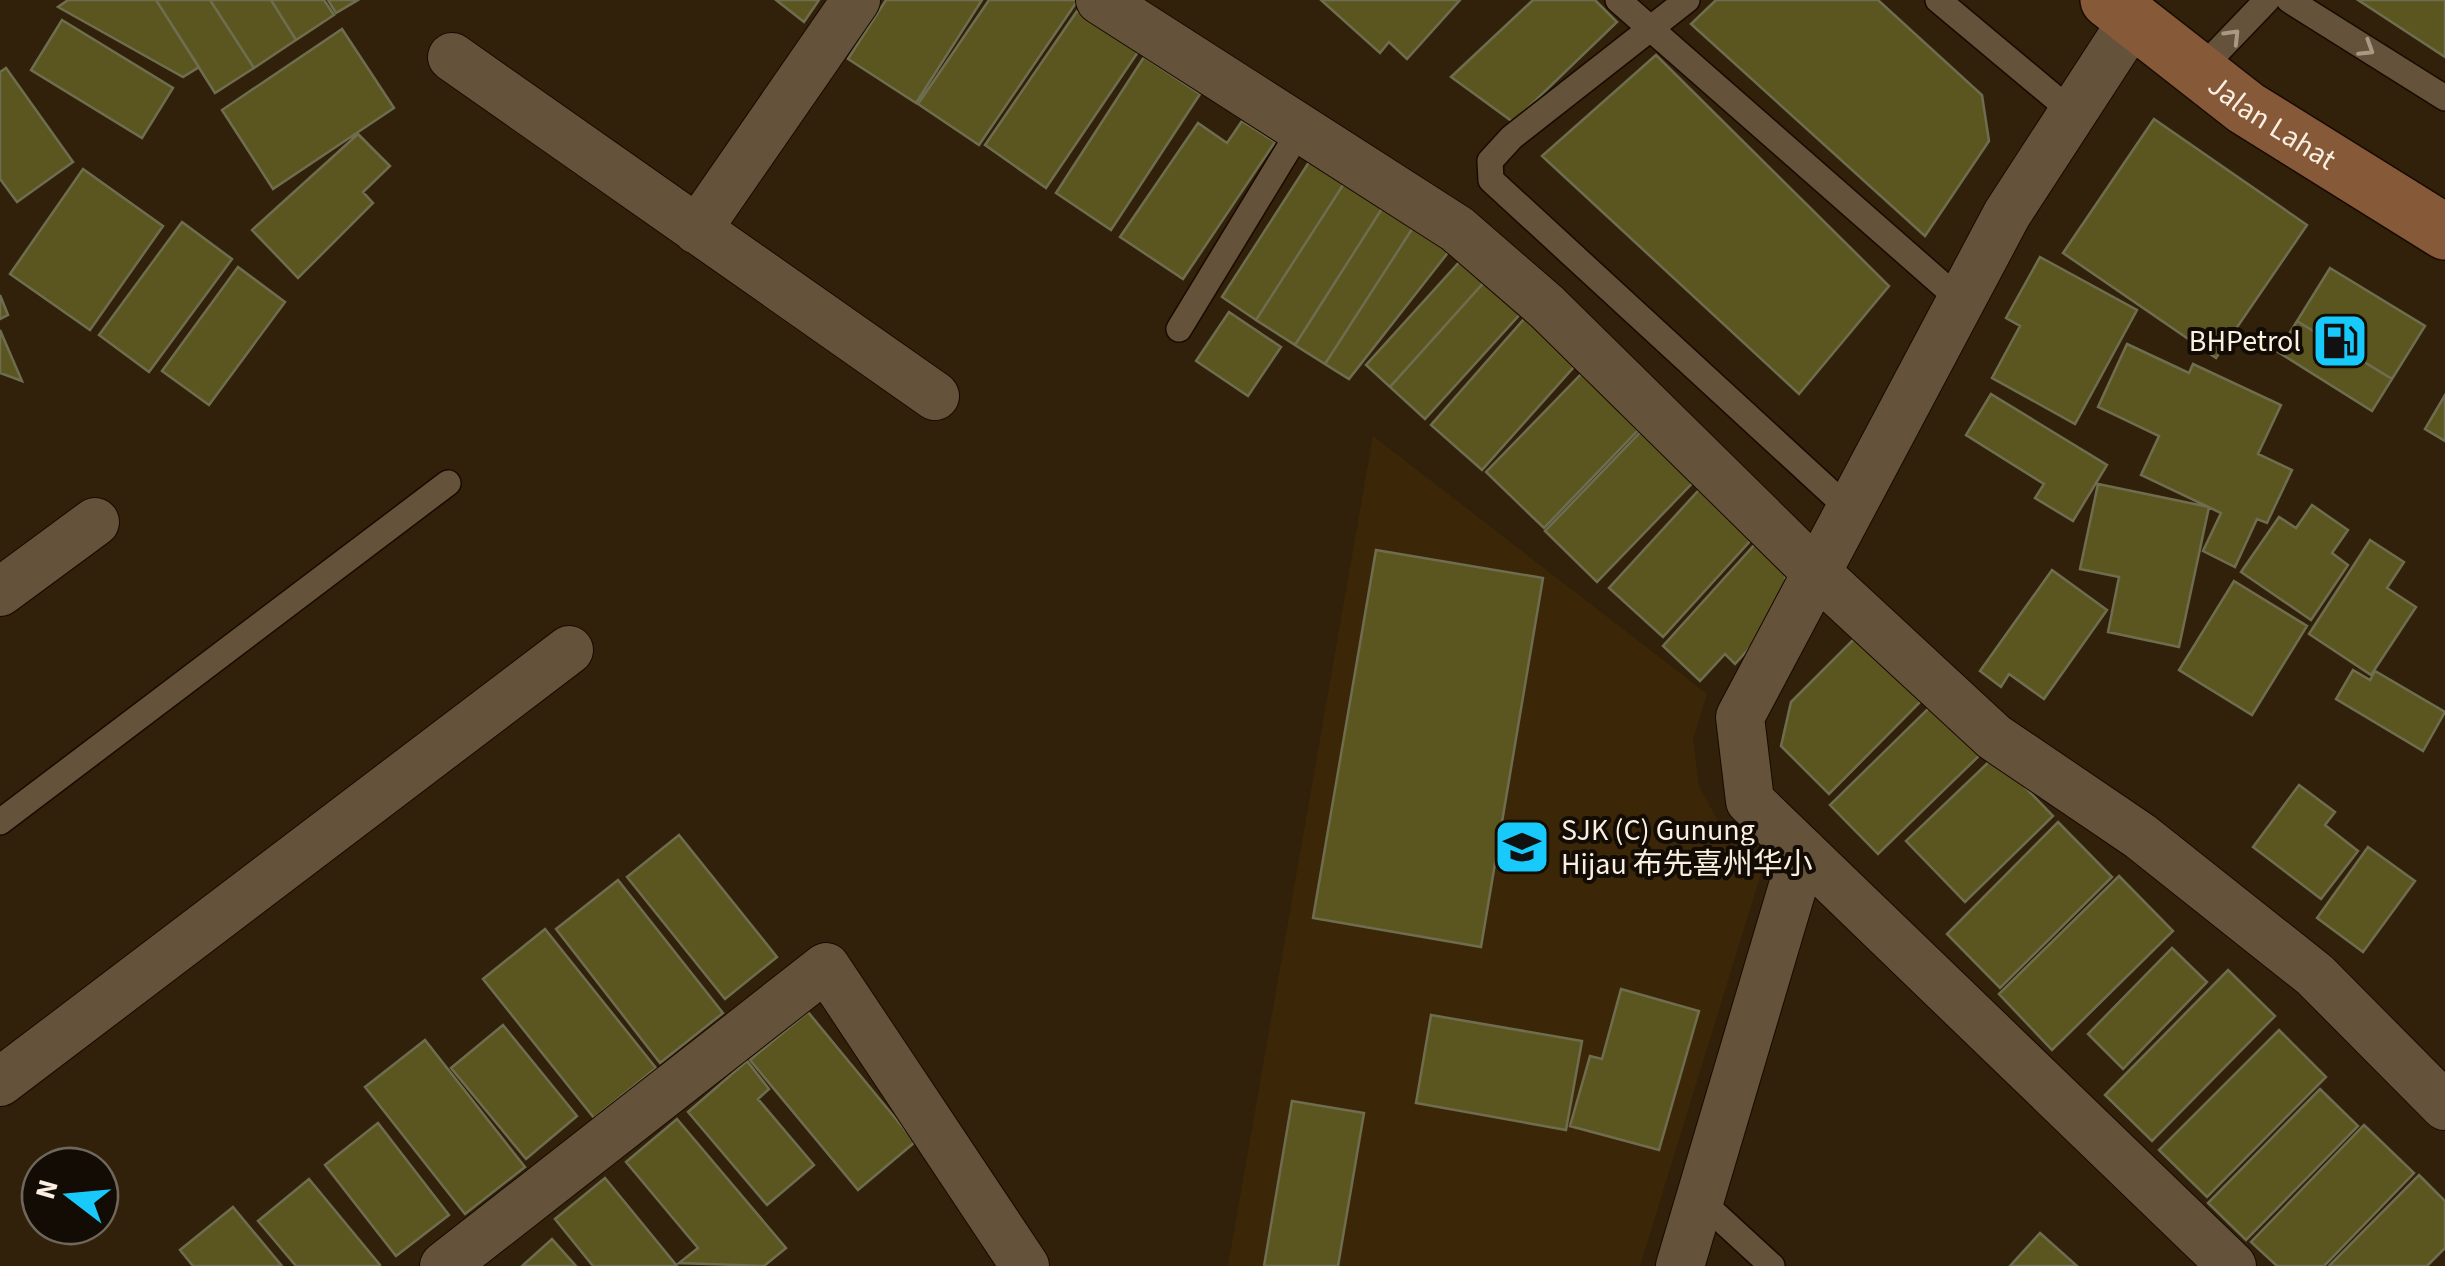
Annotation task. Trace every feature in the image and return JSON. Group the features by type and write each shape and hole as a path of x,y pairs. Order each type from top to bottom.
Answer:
{"main road":[{"name":"Jalan Lahat","path":"2120,10 2246,108 2445,232"}],"street":[{"path":"697,230 856,0"},
{"path":"1100,0 1458,230 1509,274 1818,574 1994,737 2140,836 2315,976 2445,1106"},
{"path":"2120,10 2072,112 2007,214 1740,716 1750,801 2232,1266"},
{"path":"452,58 935,396"},
{"path":"0,592 95,522"},
{"path":"0,1082 569,650"},
{"path":"1680,1266 1803,852"},
{"path":"444,1266 826,967 1025,1266"}],"lane":[{"path":"1618,0 1961,302"},
{"path":"1687,0 1512,137 1490,161 1491,180 1851,511"},
{"path":"1938,0 2072,112"},
{"path":"2198,72 2267,0"},
{"path":"2289,0 2445,98"},
{"path":"1179,329 1300,130"},
{"path":"0,822 448,482"},
{"path":"1700,1200 1772,1266"}],"shaded area":[{"name":"SJK (C) Gunung Hijau 布先喜州华小","path":"1373,436 1707,694 1693,740 1699,786 1721,827 1763,867 1640,1266 1228,1266"}],"building":[{"path":"68,0 156,0 199,67 183,77 58,7"},
{"path":"156,0 210,0 254,68 215,93"},
{"path":"210,0 271,0 296,40 254,68"},
{"path":"271,0 324,0 334,15 296,40"},
{"path":"328,0 358,0 336,13"},
{"path":"776,0 819,0 804,22"},
{"path":"886,0 982,0 916,103 848,59"},
{"path":"989,0 1078,0 979,145 918,104"},
{"path":"1321,0 1460,0 1407,59 1389,42 1380,53"},
{"path":"1533,0 1595,0 1617,22 1513,122 1451,77"},
{"path":"1716,0 1878,0 1982,95 1989,141 1925,236 1691,24"},
{"path":"2358,0 2445,0 2445,57"},
{"path":"1077,11 1138,52 1046,188 985,145"},
{"path":"62,20 173,88 142,138 31,70"},
{"path":"342,29 394,108 273,189 222,110"},
{"path":"1656,55 1889,286 1799,394 1542,156"},
{"path":"1144,57 1200,94 1111,230 1056,193"},
{"path":"6,68 73,162 17,202 0,179 0,72"},
{"path":"2154,119 2307,225 2216,358 2063,253"},
{"path":"1242,121 1275,142 1183,279 1120,237 1198,123 1227,143"},
{"path":"358,134 390,166 363,192 373,203 298,278 252,230"},
{"path":"1311,159 1345,182 1256,320 1222,297"},
{"path":"83,169 163,226 90,330 10,274"},
{"path":"1345,182 1383,207 1295,345 1256,320"},
{"path":"1383,207 1414,226 1325,364 1295,345"},
{"path":"182,222 232,259 149,372 99,335"},
{"path":"1414,226 1450,250 1349,379 1325,364"},
{"path":"1472,248 1495,270 1390,387 1366,365"},
{"path":"2040,257 2137,310 2075,424 1992,378 2020,326 2006,318"},
{"path":"238,267 285,302 209,405 162,371"},
{"path":"2330,268 2425,326 2392,379 2297,321"},
{"path":"1495,270 1531,302 1425,419 1390,387"},
{"path":"0,295 8,315 0,319"},
{"path":"1537,304 1589,350 1482,470 1431,425"},
{"path":"1229,312 1281,347 1248,396 1196,361"},
{"path":"2297,321 2392,379 2372,411 2278,352"},
{"path":"0,330 22,381 0,373"},
{"path":"2127,344 2189,373 2193,364 2281,405 2258,454 2292,470 2267,523 2257,519 2235,567 2203,551 2221,513 2141,475 2159,436 2098,407"},
{"path":"1588,367 1645,423 1544,528 1486,472"},
{"path":"1991,394 2107,465 2073,521 2035,498 2044,484 1966,435"},
{"path":"2445,395 2445,441 2425,429"},
{"path":"1653,419 1706,469 1597,582 1545,531"},
{"path":"1708,480 1761,529 1663,637 1609,588"},
{"path":"2098,484 2209,507 2179,647 2108,632 2119,577 2080,569"},
{"path":"2312,505 2348,530 2332,553 2348,565 2311,620 2241,572 2279,517 2296,528"},
{"path":"1765,533 1798,563 1785,578 1800,592 1735,664 1725,654 1700,681 1663,646"},
{"path":"2370,540 2404,562 2387,588 2416,607 2371,675 2309,634"},
{"path":"1376,550 1543,578 1481,947 1313,918"},
{"path":"2052,570 2107,610 2044,699 2009,674 2001,687 1980,671"},
{"path":"2234,581 2307,626 2252,715 2179,670"},
{"path":"1866,627 1930,692 1829,794 1781,746 1791,702"},
{"path":"2353,670 2370,680 2375,671 2445,712 2423,751 2336,699"},
{"path":"1935,702 1984,751 1878,854 1830,805"},
{"path":"1995,756 2053,816 1965,902 1906,841"},
{"path":"2299,785 2335,812 2325,825 2358,851 2321,899 2253,847"},
{"path":"2058,822 2112,877 2000,988 1947,934"},
{"path":"679,835 777,957 725,999 627,877"},
{"path":"2368,847 2415,881 2363,952 2317,918"},
{"path":"2119,876 2173,931 2052,1050 1999,994"},
{"path":"618,880 723,1013 660,1063 556,929"},
{"path":"545,929 656,1068 594,1118 483,979"},
{"path":"2172,948 2207,982 2123,1069 2088,1034"},
{"path":"2228,970 2275,1016 2152,1141 2105,1095"},
{"path":"1621,989 1699,1011 1659,1150 1570,1126 1590,1056 1602,1059"},
{"path":"808,1012 915,1142 858,1190 750,1060"},
{"path":"1431,1015 1582,1041 1566,1130 1416,1103"},
{"path":"503,1025 577,1116 526,1159 451,1068"},
{"path":"2279,1030 2326,1077 2207,1197 2159,1150"},
{"path":"425,1040 525,1167 465,1214 365,1087"},
{"path":"747,1061 769,1089 758,1099 814,1165 767,1205 688,1112"},
{"path":"2320,1089 2358,1126 2246,1240 2208,1203"},
{"path":"1292,1101 1364,1113 1338,1266 1264,1266"},
{"path":"677,1119 786,1248 764,1266 679,1263 698,1248 626,1162"},
{"path":"378,1123 449,1215 396,1256 325,1165"},
{"path":"2364,1125 2414,1173 2324,1266 2277,1266 2251,1242"},
{"path":"2419,1175 2445,1201 2445,1248 2427,1266 2329,1266"},
{"path":"605,1178 677,1266 593,1266 555,1219"},
{"path":"309,1179 379,1266 296,1266 258,1221"},
{"path":"233,1207 282,1266 193,1266 180,1250"},
{"path":"2040,1233 2077,1266 2010,1266"},
{"path":"552,1239 576,1266 522,1266"}],"place":[{"name":"BHPetrol","path":"2340,341"},
{"name":"SJK (C) Gunung Hijau 布先喜州华小","path":"1522,847"}]}
